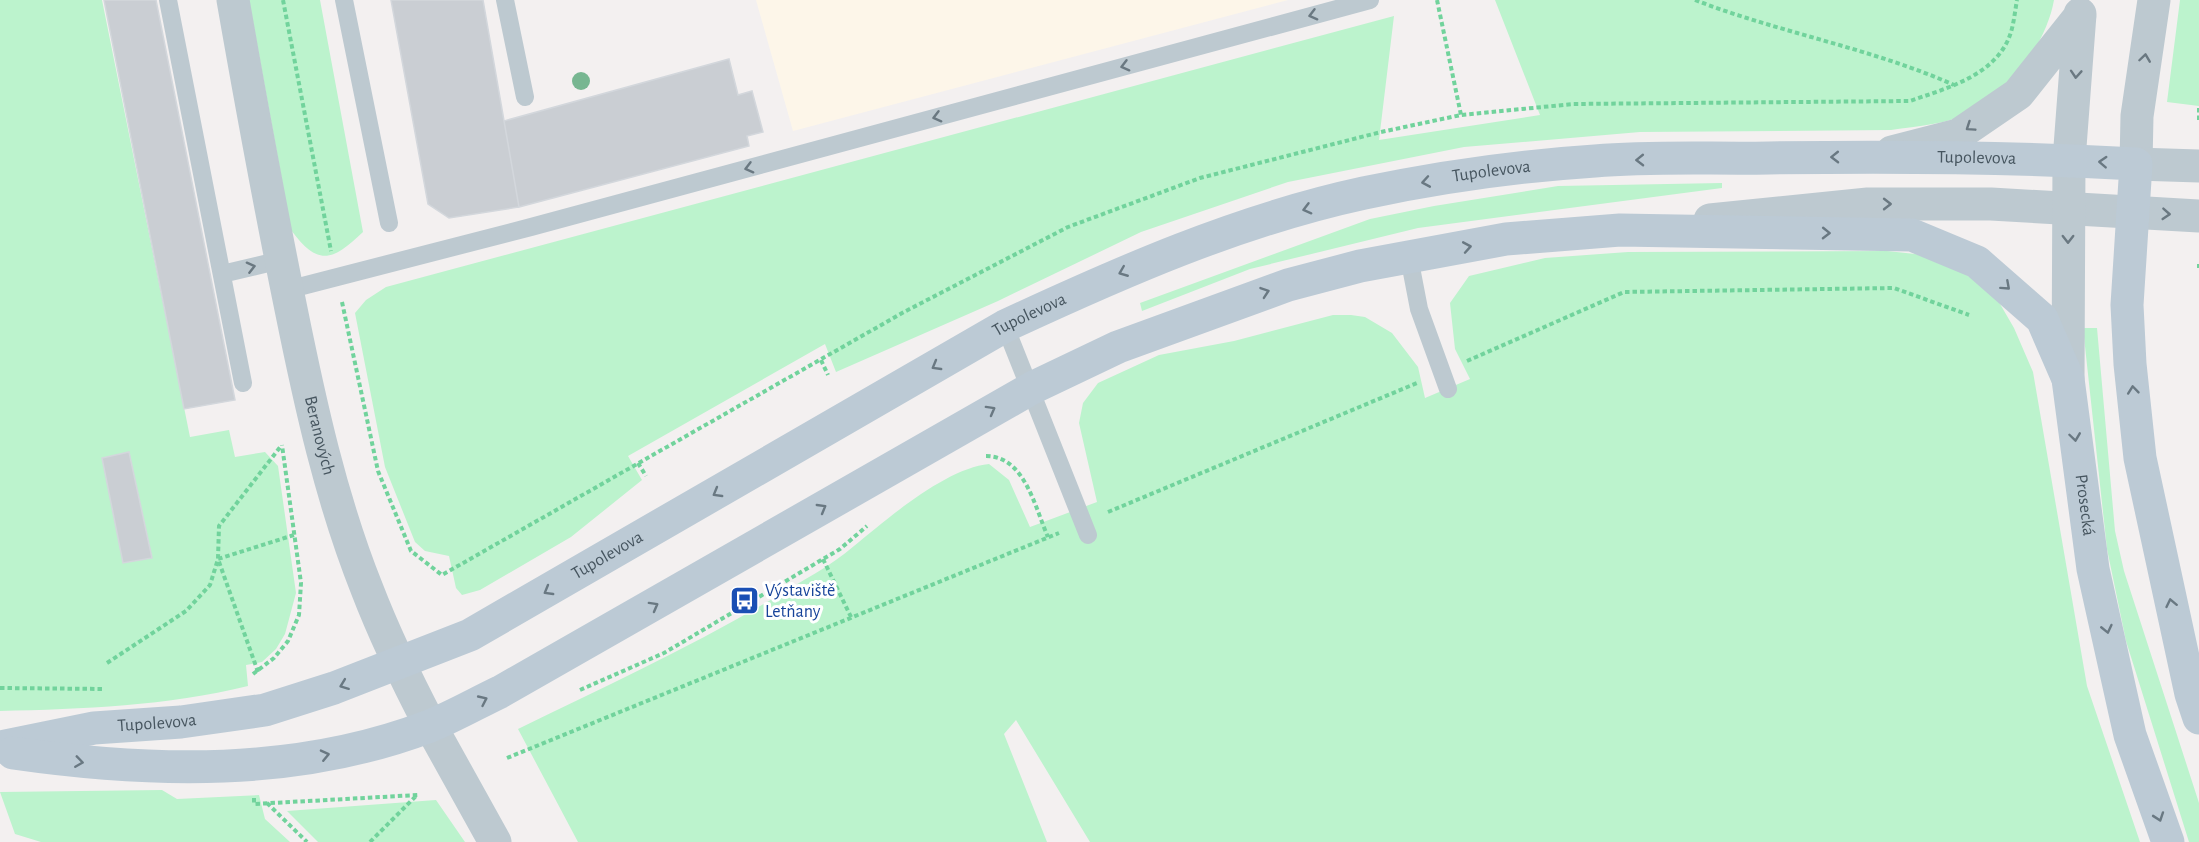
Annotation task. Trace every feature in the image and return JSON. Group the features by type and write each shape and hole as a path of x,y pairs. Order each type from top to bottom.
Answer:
{"main road":[{"name":"Tupolevova","path":"0,749 94,728 181,722 264,710 399,664 470,635 1005,326 1097,283 1192,245 1275,217 1364,193 1480,173 1597,160 2020,157 2136,164"},
{"path":"2136,164 2127,305 2140,458 2191,658 2199,718"},
{"name":"Tupolevova","path":"0,749 88,764 267,765 366,746 430,725 500,692 1032,388 1118,347 1221,308 1288,285 1409,257 1506,240 1620,230 1912,235 1977,262 2042,319 2068,379"},
{"name":"Prosecká","path":"2068,379 2093,570 2130,735 2168,842"}],"street":[{"name":"Beranových","path":"233,0 284,275 332,486 367,590 399,664 495,842"},
{"path":"2154,0 2137,116 2136,164 2199,166"},
{"path":"1874,157 1958,135 2018,94 2081,8"},
{"name":"Prosecká","path":"2068,379 2069,160 2081,8"},
{"name":"Tupolevova","path":"1620,230 1868,204 1991,204 2199,216"}],"lane":[{"path":"168,0 243,383"},
{"path":"344,0 389,223"},
{"path":"505,0 525,97"},
{"path":"222,274 337,279 1370,0"},
{"path":"1409,257 1419,309 1448,389"},
{"path":"1005,326 1032,388 1088,536"}],"path":[{"path":"283,0 337,279 378,471 411,551 442,575 904,312"},
{"path":"1437,0 1461,116"},
{"path":"1695,0 1737,16 1922,70 1955,86"},
{"path":"2199,108 2199,120"},
{"path":"1463,362 1624,292 1894,288 1969,315"},
{"path":"821,359 828,375"},
{"path":"1104,514 1423,380"},
{"path":"218,559 258,672 288,641 299,615 301,583 280,435"},
{"path":"107,663 186,611 210,585 218,559 219,526 282,445"},
{"path":"982,456 1006,459 1016,468 1048,537"},
{"path":"638,463 646,476"},
{"path":"570,694 664,653 840,549 876,519"},
{"path":"507,758 852,619 1062,531"},
{"path":"218,559 294,536"},
{"path":"823,559 852,619"},
{"path":"254,804 418,795 370,842"},
{"path":"267,803 307,842"}],"shaded area":[{"path":"756,0 1288,0 793,131"}],"green space":[{"path":"0,0 102,0 190,437 229,430 235,457 265,452 278,466 296,593 285,634 276,649 262,662 246,665 248,686 156,702 0,711","holes":["129,452 152,557 124,563 102,458"]},
{"path":"249,0 320,0 363,232 334,254 318,255 301,242 291,230"},
{"path":"1495,0 2054,0 2044,32 2025,64 2000,92 1963,116 1933,124 1891,130 1640,132 1464,147 1288,182 1141,232 998,301 836,372 825,344 628,456 642,480 571,537 480,590 462,595 456,588 449,556 425,551 415,542 385,467 355,313 366,300 386,287 1394,16 1379,140 1540,115"},
{"path":"2180,0 2199,0 2199,106 2167,102"},
{"path":"1722,183 1722,188 1418,228 1250,269 1142,311 1140,303 1370,219 1558,186"},
{"path":"1887,251 1934,256 1975,280 1996,297 2014,328 2033,372 2087,686 2140,842 1090,842 1016,720 1004,734 1047,842 578,842 518,729 679,650 774,598 835,561 918,496 954,475 989,464 1009,480 1030,527 1097,502 1079,423 1083,403 1098,383 1159,355 1234,341 1333,315 1365,317 1392,333 1418,367 1425,398 1470,379 1455,349 1450,303 1469,276 1545,258 1628,252"},
{"path":"2083,328 2097,328 2115,531 2124,571 2199,803 2199,842 2189,842 2126,641 2107,549"},
{"path":"162,790 177,799 259,795 265,819 290,842 41,842 15,834 0,792"},
{"path":"436,800 465,842 318,842 287,811"}],"building":[{"path":"104,0 156,0 235,400 184,409"},
{"path":"391,0 483,0 519,207 449,218 428,204"},
{"path":"729,59 738,95 752,91 763,132 747,136 749,146 519,207 504,121"},
{"path":"129,452 152,558 123,563 102,458"}],"place":[{"name":"Výstaviště Letňany","path":"744,601"}]}
